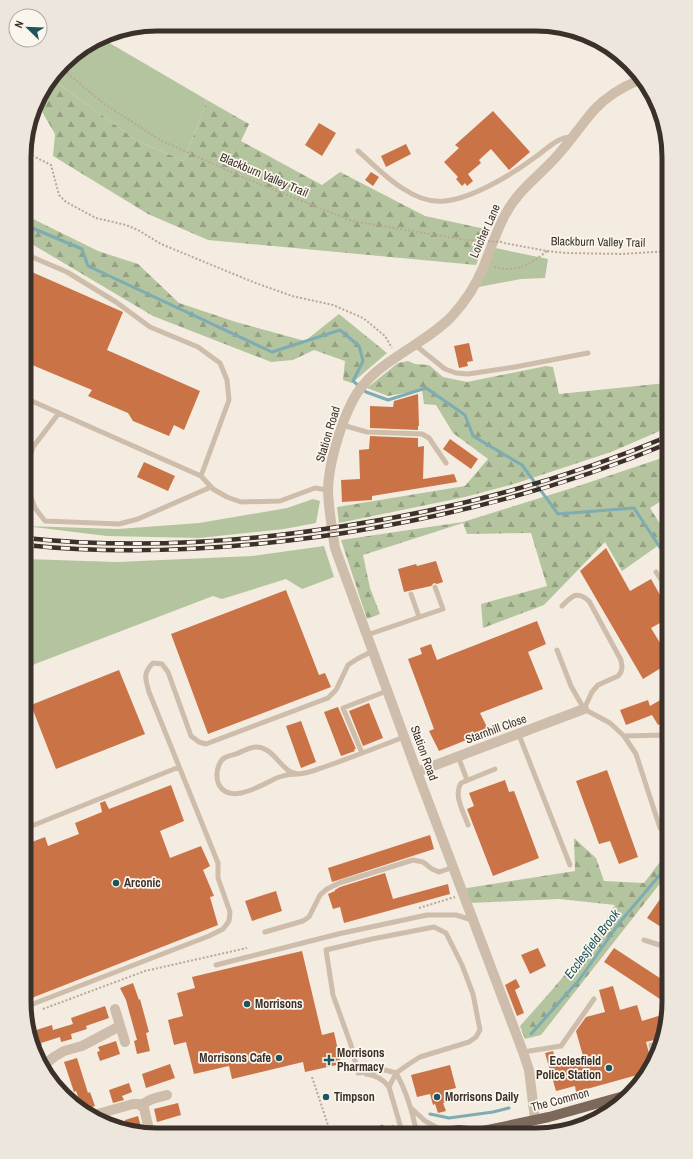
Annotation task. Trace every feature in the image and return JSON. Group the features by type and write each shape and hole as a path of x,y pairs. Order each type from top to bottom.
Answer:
{"main road":[{"name":"The Common","path":"498,1128 535,1120 618,1098"}],"street":[{"name":"Loicher Lane","path":"357,392 373,375 442,326 452,316 474,287 500,225 511,204 523,189 552,162 595,109 609,96 637,81"},
{"name":"Station Road","path":"357,392 342,425 332,464 328,490 330,518 335,548 417,772 523,1052 528,1070 535,1120"},
{"name":"Starnhill Close","path":"417,772 519,735 584,709"},
{"path":"115,1009 125,1042"},
{"path":"48,1064 54,1057 64,1051 82,1046 120,1026"},
{"path":"142,1106 145,1102 151,1099 167,1095"},
{"path":"99,1113 133,1104 140,1104 144,1108 148,1127"}],"lane":[{"path":"358,151 401,188 431,201 444,201 461,197 502,180 559,140 566,136 573,137"},
{"path":"31,257 66,272 116,302 150,327 198,347 220,363 227,380 229,400 200,476"},
{"path":"415,345 445,369 456,373 468,374 515,367 588,353"},
{"path":"31,401 200,476 211,487 227,498 241,502 280,501 315,488 328,490"},
{"path":"31,454 33,448 59,413"},
{"path":"342,425 367,432 422,434 429,438 446,463"},
{"path":"31,499 34,508 45,521 119,524 138,520 211,487"},
{"path":"656,572 662,581"},
{"path":"368,635 443,609 435,587"},
{"path":"411,594 419,617"},
{"path":"562,606 572,596 578,594 589,601 621,660 621,672 618,676 598,685 592,692 584,709"},
{"path":"557,650 571,686 584,709 610,723 624,736 636,754 660,828"},
{"path":"31,1005 208,936 223,929 229,921 230,912 218,878 218,863 150,692 145,677 147,669 153,664 162,664 168,672 191,736 199,742 206,744 328,698 336,690 348,665 373,651"},
{"path":"362,753 343,708 387,691"},
{"path":"519,735 570,865"},
{"path":"624,736 662,735"},
{"path":"297,774 288,771 274,755 264,749 255,747 225,757 220,763 216,772 217,780 222,789 231,794 244,793 288,774 297,774 309,772 404,737"},
{"path":"458,756 467,780"},
{"path":"31,826 179,766"},
{"path":"468,825 459,799 458,792 461,783 495,769"},
{"path":"265,932 303,921 308,917 320,895 326,889 339,883 413,860 423,862 438,872 454,867"},
{"path":"216,965 338,934 426,914 456,915 473,920"},
{"path":"358,1073 351,1045 333,994 326,950 434,927 446,932 462,965 473,994 480,1030 476,1037 469,1042 420,1057 396,1073 389,1087"},
{"path":"644,940 662,946"},
{"path":"523,1052 561,1046 594,999"},
{"path":"651,1045 652,1049"},
{"path":"358,1073 385,1070 396,1073 410,1107 415,1128"},
{"path":"358,1073 370,1074 378,1077 389,1087 401,1128"},
{"path":"410,1107 425,1121 437,1128"}],"path":[{"name":"Blackburn Valley Trail","path":"64,72 103,103 160,140 240,176 352,221 466,240 503,242 547,251 623,254 662,251"},
{"path":"31,155 51,165 59,194 66,202 96,218 126,225 138,230 161,244 253,282 292,296 333,305 363,318 385,336 398,357"},
{"path":"484,265 506,269 517,269 535,261 547,251"},
{"path":"312,1077 329,1128"},
{"path":"389,1128 400,1124"}],"green space":[{"path":"107,42 207,100 184,161 136,140 56,82 80,57"},
{"path":"56,82 136,140 184,161 207,100 249,124 241,141 322,185 340,172 425,216 490,230 476,265 208,240 148,214 53,156 55,134 41,110 48,94"},
{"path":"31,218 98,251 138,264 179,303 236,322 305,341 339,314 387,353 352,383 343,380 345,361 314,350 293,360 271,362 153,316 31,244"},
{"path":"495,248 548,259 545,278 521,279 479,287"},
{"path":"408,361 415,364 429,365 443,377 467,382 546,366 553,367 559,394 662,383 662,430 611,452 517,483 465,497 339,523 337,507 465,486 488,459 453,433 436,405 424,404 422,390 388,396 367,388 398,363"},
{"path":"662,458 662,500 650,508 662,527 662,543 622,571 605,542 544,605 483,628 481,604 547,586 531,533 467,534 463,523 363,555 370,588 380,614 367,619 341,540 463,522"},
{"path":"313,499 320,501 316,523 284,529 199,538 107,536 31,527 118,529 199,523 287,508"},
{"path":"324,546 334,577 302,589 286,579 222,599 213,596 31,667 31,559 117,562 252,556"},
{"path":"574,838 596,858 604,881 644,883 662,859 662,881 541,1035 525,1039 520,1026 582,953 615,905 559,899 469,903 465,893 467,888 575,871"}],"building":[{"path":"493,111 530,152 509,170 491,149 479,160 481,163 468,174 473,181 467,186 465,183 462,186 456,179 458,177 444,162 459,148 455,145"},
{"path":"319,123 336,133 322,156 305,145"},
{"path":"406,144 411,154 386,167 381,156"},
{"path":"371,172 379,177 373,186 365,180"},
{"path":"31,272 123,312 107,350 200,391 184,430 174,425 169,436 133,421 128,413 88,396 92,390 31,365"},
{"path":"469,343 473,361 467,362 468,366 459,368 454,346"},
{"path":"418,394 418,430 370,428 370,406 393,407 394,401"},
{"path":"370,436 418,438 418,447 424,446 423,479 454,474 457,482 372,496 372,500 342,502 341,480 360,479 359,450 369,449"},
{"path":"450,439 478,459 471,469 443,449"},
{"path":"144,462 175,476 168,491 137,477"},
{"path":"606,548 630,591 651,579 662,599 662,622 651,628 662,646 662,667 643,679 580,571"},
{"path":"436,561 443,582 437,584 434,583 431,586 404,592 398,569"},
{"path":"286,590 319,675 325,673 331,687 208,734 171,634"},
{"path":"537,621 546,644 528,652 543,689 480,713 489,731 439,751 429,731 434,729 408,659 422,654 420,648 431,644 437,660"},
{"path":"119,670 145,734 56,769 31,705"},
{"path":"662,699 662,723 658,725 652,715 626,725 620,710 648,700 650,706"},
{"path":"369,703 383,738 363,746 349,711"},
{"path":"338,707 356,749 354,749 355,751 341,756 324,712"},
{"path":"301,721 316,762 301,768 286,726"},
{"path":"607,770 638,857 619,864 610,841 599,844 576,781"},
{"path":"505,780 509,792 514,791 539,858 493,876 467,809 474,806 469,793"},
{"name":"Arconic","path":"171,785 184,821 160,831 170,858 201,846 210,866 203,870 214,896 210,897 218,925 31,998 31,842 45,837 48,846 79,834 75,823 102,812 100,803 105,801 109,809"},
{"path":"430,835 434,849 332,882 328,868"},
{"path":"385,873 393,899 448,884 450,894 344,923 340,907 333,909 328,894 340,887"},
{"path":"276,891 282,911 252,921 245,901"},
{"path":"662,896 662,928 647,918"},
{"path":"538,948 546,966 530,974 521,955"},
{"path":"614,948 662,979 662,1000 604,962"},
{"name":"Morrisons","path":"302,951 322,1035 334,1032 341,1064 305,1072 303,1062 232,1079 229,1066 194,1074 186,1042 174,1045 168,1020 183,1016 177,993 195,988 192,977"},
{"path":"516,979 520,987 515,990 524,1013 517,1016 505,985"},
{"path":"133,983 139,1000 140,999 149,1032 146,1033 150,1051 137,1054 134,1041 137,1040 126,1000 120,988"},
{"path":"613,986 620,1010 637,1005 642,1021 661,1015 656,1040 646,1042 650,1055 639,1075 576,1092 575,1086 556,1091 545,1053 553,1051 556,1063 583,1056 576,1031 586,1017 605,1012 599,990"},
{"path":"105,1006 109,1018 86,1026 87,1029 71,1034 72,1039 61,1042 60,1037 41,1043 42,1045 39,1046 34,1031 52,1025 53,1030 73,1024 71,1018"},
{"path":"116,1041 120,1054 100,1061 97,1052 100,1051 98,1047"},
{"path":"77,1058 88,1093 90,1092 95,1106 89,1108 80,1102 76,1091 74,1092 64,1062"},
{"path":"170,1064 175,1078 146,1088 142,1074"},
{"path":"450,1065 456,1088 444,1091 447,1102 443,1103 446,1111 438,1113 435,1104 433,1105 430,1094 417,1097 411,1075"},
{"path":"129,1083 132,1092 122,1096 124,1100 113,1103 109,1090"},
{"path":"178,1103 181,1115 157,1122 154,1109"},
{"path":"138,1116 141,1127 126,1124 125,1120"}],"waterway":[{"path":"31,228 82,249 88,266 272,352 340,330 359,346 363,361 353,381 366,392 388,400 426,388 465,415 473,436 522,465 558,514 634,508 661,549"},
{"name":"Ecclesfield Brook","path":"531,1034 579,980 620,922 662,872"},
{"name":"Ecclesfield Brook","path":"430,1114 449,1118 493,1112 509,1108"}],"railway":[{"path":"31,538 145,544 265,537 344,526 427,511 509,491 590,466 662,439"},
{"path":"31,545 105,550 185,549 265,543 344,533 427,518 510,498 590,473 662,446"}],"place":[{"name":"Arconic","path":"116,883"},
{"name":"Morrisons","path":"247,1004"},
{"name":"Morrisons Cafe","path":"279,1058"},
{"name":"Morrisons Pharmacy","path":"329,1060"},
{"name":"Ecclesfield Police Station","path":"609,1068"},
{"name":"Timpson","path":"326,1097"},
{"name":"Morrisons Daily","path":"437,1097"}]}
